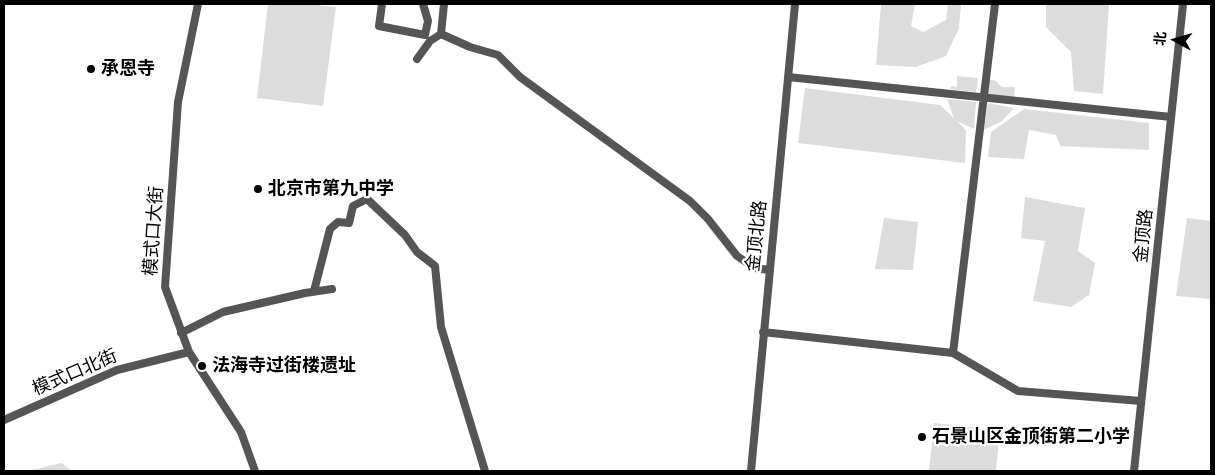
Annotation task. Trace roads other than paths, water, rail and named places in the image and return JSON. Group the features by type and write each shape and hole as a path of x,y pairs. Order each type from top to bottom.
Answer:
{"street":[{"name":"模式口大街","path":"198,4 178,102 165,286 189,352 240,432 255,471"},
{"path":"382,4 378,26 425,35 428,21 423,4"},
{"path":"417,60 430,42 441,34 444,4"},
{"name":"金顶北路","path":"751,471 795,4"},
{"path":"954,353 995,4"},
{"name":"金顶路","path":"1134,471 1183,4"},
{"path":"441,34 470,48 498,55 520,77 690,201 708,219 737,256 755,268 769,270"},
{"path":"788,77 1171,117"},
{"path":"314,291 330,230 338,222 349,223 353,206 367,198 405,236 417,252 435,266 441,327 485,471"},
{"path":"181,332 223,312 314,291 332,289"},
{"path":"763,332 954,353 1018,391 1141,401"},
{"name":"模式口北街","path":"4,420 116,370 189,352"}],"place":[{"name":"承恩寺","path":"91,69"},
{"name":"北京市第九中学","path":"258,189"},
{"name":"法海寺过街楼遗址","path":"202,366"},
{"name":"石景山区金顶街第二小学","path":"922,437"}]}
